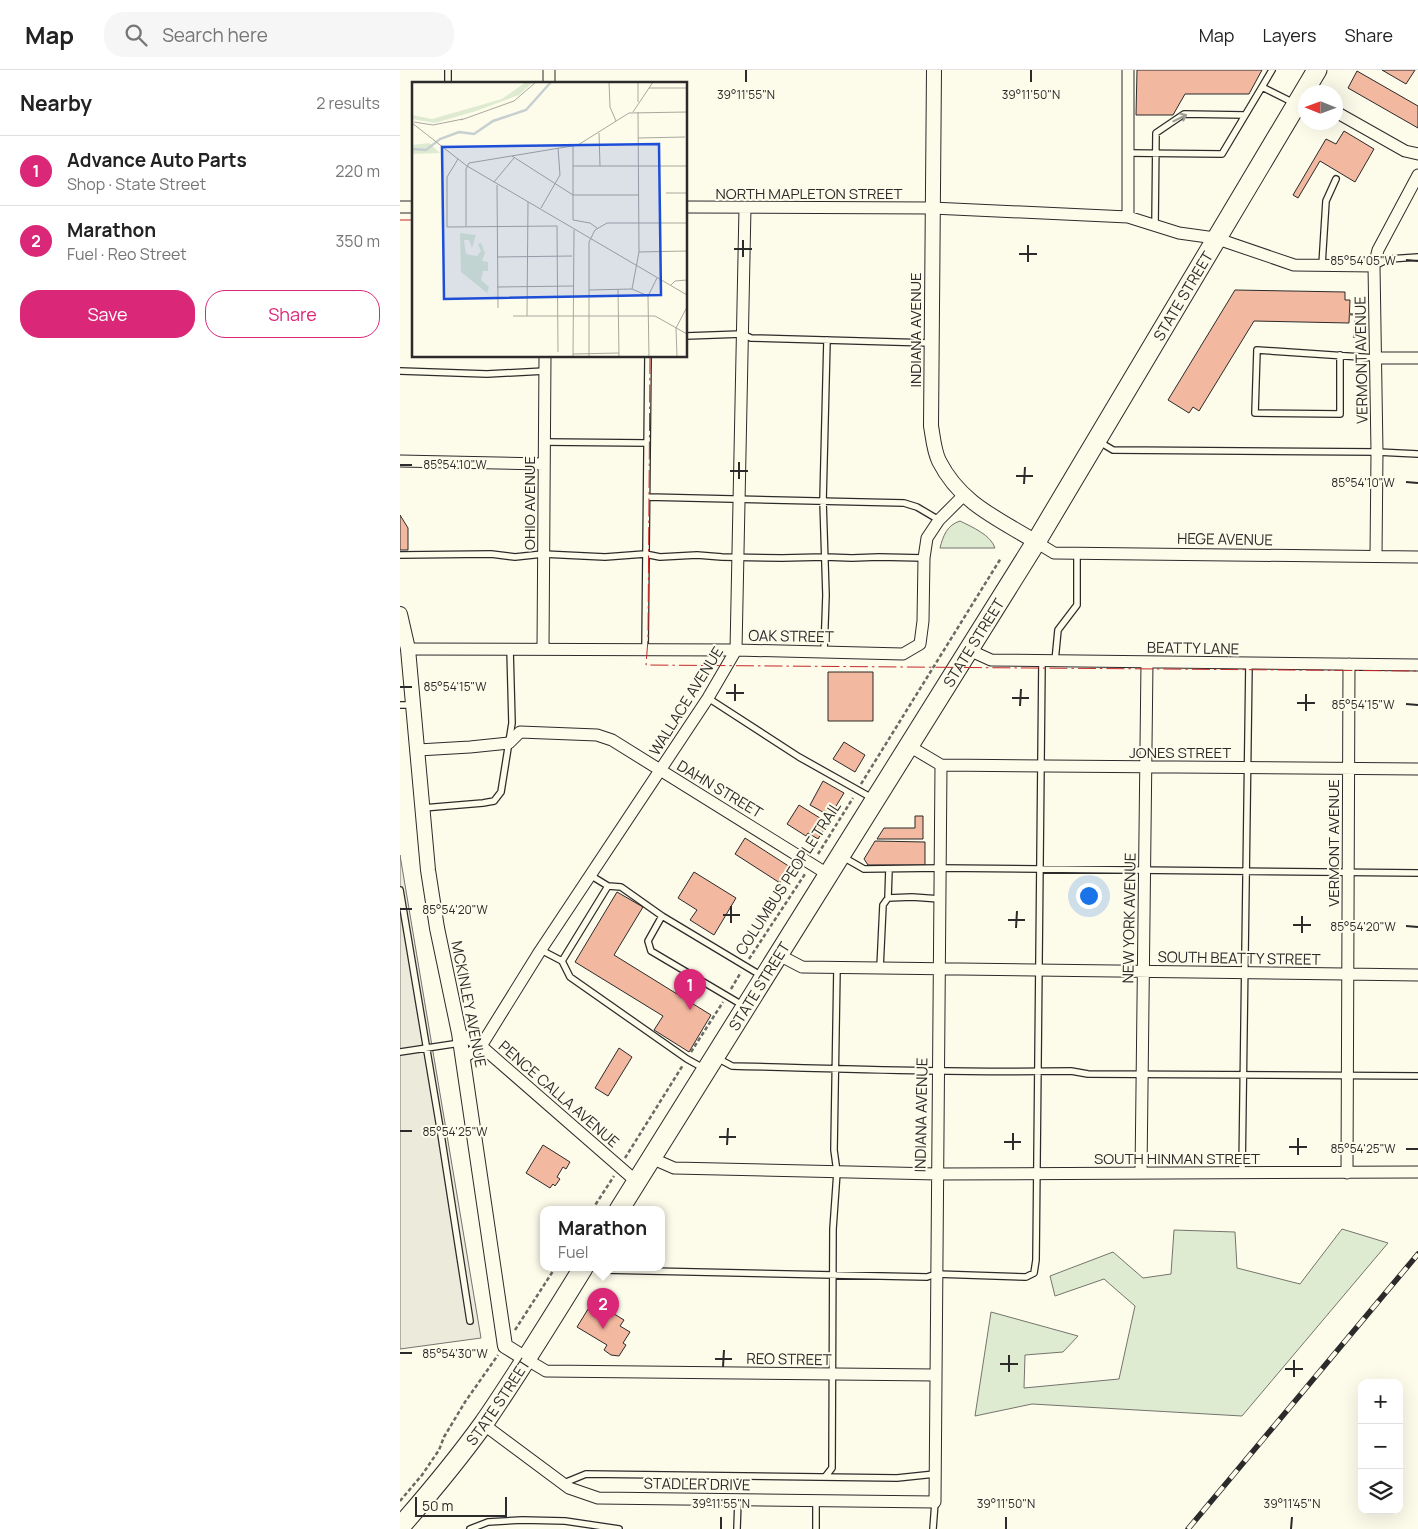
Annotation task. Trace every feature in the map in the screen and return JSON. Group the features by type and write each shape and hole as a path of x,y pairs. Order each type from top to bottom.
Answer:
{"highway":[{"name":"STATE STREET","path":"1309,85 1317,70"},
{"name":"STATE STREET","path":"622,1206 1036,542 1215,238 1298,104"},
{"name":"STATE STREET","path":"400,1527 427,1482 483,1424 581,1271"}],"street":[{"name":"INDIANA AVENUE","path":"934,70 931,426 938,459 953,484 963,496 976,506 1036,542"},
{"path":"1128,70 1128,217"},
{"path":"1343,116 1405,151 1418,154"},
{"name":"VERMONT AVENUE","path":"1376,556 1377,452 1374,266 1378,250 1418,175"},
{"name":"NORTH MAPLETON STREET","path":"688,207 932,208 1128,217 1179,232 1215,238 1294,265 1374,266"},
{"name":"WALLACE AVENUE","path":"463,1058 481,1046 541,950 708,698 736,650 744,207"},
{"name":"OHIO AVENUE","path":"543,650 545,358"},
{"path":"1376,358 1418,358"},
{"path":"400,461 544,464"},
{"name":"OAK STREET","path":"408,649 736,650 903,654 920,644 924,621 924,558 927,538 939,520 963,496"},
{"name":"HEGE AVENUE","path":"1036,542 1054,552 1077,553 1418,557"},
{"name":"MCKINLEY AVENUE","path":"400,614 408,649 407,705 418,750 428,870 437,928 460,1038 505,1346"},
{"name":"BEATTY LANE","path":"969,650 991,660 1418,665"},
{"name":"NEW YORK AVENUE","path":"1142,1173 1147,662"},
{"name":"VERMONT AVENUE","path":"1346,1173 1349,664"},
{"name":"DAHN STREET","path":"418,750 470,748 509,743 520,732 597,735 612,740 829,875"},
{"path":"909,746 941,765"},
{"name":"INDIANA AVENUE","path":"935,1502 941,765"},
{"name":"JONES STREET","path":"941,765 1418,769"},
{"name":"SOUTH BEATTY STREET","path":"778,955 802,967 1418,975"},
{"name":"PENCE CALLA AVENUE","path":"460,1038 481,1046 637,1182"},
{"name":"SOUTH HINMAN STREET","path":"652,1158 674,1168 937,1174 1418,1172"},
{"path":"505,1346 526,1359"},
{"name":"REO STREET","path":"526,1359 546,1371 935,1376"},
{"name":"STADLER DRIVE","path":"483,1424 569,1488 598,1498 935,1502"}],"lane":[{"path":"1128,152 1222,154 1272,70"},
{"path":"1262,87 1298,97"},
{"path":"1155,225 1156,133 1184,114 1245,115"},
{"path":"1322,265 1326,201 1336,179"},
{"path":"1374,266 1389,259 1418,257"},
{"path":"688,336 742,334 751,338 931,343"},
{"path":"824,652 826,595 823,501 827,340"},
{"path":"1340,356 1340,414 1255,413 1257,350 1376,358"},
{"path":"645,650 648,358"},
{"path":"400,371 487,374 545,371"},
{"path":"1096,440 1113,450 1418,454"},
{"path":"544,442 647,443"},
{"path":"647,497 904,503 917,507 939,520"},
{"path":"1055,661 1058,630 1077,605 1077,553"},
{"path":"400,555 491,554 516,557 543,554 606,556 645,554 660,558 697,555 738,558 825,556 924,558"},
{"path":"423,808 494,801 501,792 512,723 510,649"},
{"path":"660,1271 927,1277 936,1274 1026,1277 1034,1273 1036,1260 1040,970 1042,661"},
{"path":"1242,1173 1249,663"},
{"path":"708,698 799,757 876,800"},
{"path":"841,856 864,869 940,868 1418,873"},
{"path":"880,968 883,905 888,898 889,869"},
{"path":"590,875 608,886 621,887 662,916 765,977"},
{"path":"562,961 608,886"},
{"path":"400,890 470,1321"},
{"path":"888,898 940,899"},
{"path":"662,916 648,941 651,951 746,1007"},
{"path":"541,950 562,961 570,977 687,1059 711,1064 938,1071 1070,1070 1088,1074 1418,1076"},
{"path":"825,1476 832,1468 833,1229 837,1172 834,1150 837,968"},
{"path":"400,1052 426,1048 460,1038"},
{"path":"562,1483 586,1474 897,1478 935,1474"},
{"path":"737,1529 738,1500"},
{"path":"816,1501 816,1529"},
{"path":"933,1529 935,1502"},
{"path":"470,1529 488,1522 522,1520 565,1521 619,1529"}],"path":[{"path":"1349,314 1356,315 1354,339"},
{"name":"COLUMBUS PEOPLE TRAIL","path":"595,1206 745,965 812,864 1001,558"},
{"path":"400,1500 427,1482 444,1437 464,1402 505,1346 553,1271"}],"green space":[{"path":"960,521 985,535 990,539 995,548 940,548 946,532 952,525"},
{"path":"1342,1229 1388,1243 1242,1416 1032,1404 975,1416 991,1312 1078,1336 1063,1352 1025,1355 1024,1388 1119,1379 1135,1306 1104,1279 1055,1296 1050,1276 1113,1252 1143,1278 1171,1274 1174,1230 1235,1232 1237,1268 1300,1284"}],"shaded area":[{"path":"400,855 481,1338 400,1349"}],"building":[{"path":"1137,70 1262,70 1249,94 1185,94 1173,115 1136,115"},
{"path":"1382,70 1415,70 1406,84"},
{"path":"1357,71 1418,106 1418,128 1348,88"},
{"path":"1344,131 1374,149 1355,182 1320,161 1298,198 1293,195 1326,139 1336,144"},
{"path":"1235,290 1345,292 1345,300 1350,300 1349,323 1254,321 1199,411 1193,407 1189,413 1168,400"},
{"path":"400,515 408,528 408,550 400,550"},
{"path":"828,672 873,672 873,721 828,721"},
{"path":"844,742 865,755 855,772 833,759"},
{"path":"823,781 844,793 830,816 810,805"},
{"path":"799,805 828,823 818,839 808,833 806,836 787,824"},
{"path":"915,816 923,816 923,839 877,839 884,828 915,828"},
{"path":"745,838 790,867 780,883 735,854"},
{"path":"875,841 925,842 925,865 868,865 864,859"},
{"path":"694,872 736,898 714,935 690,920 697,910 678,898"},
{"path":"617,892 643,907 614,955 711,1015 689,1052 654,1030 663,1016 575,962"},
{"path":"619,1048 632,1057 608,1096 595,1088"},
{"path":"543,1145 570,1162 566,1169 563,1167 557,1177 560,1179 555,1186 553,1184 550,1188 526,1173"},
{"path":"593,1301 624,1320 620,1326 630,1332 623,1343 626,1345 619,1356 611,1355 604,1350 607,1345 577,1327"}],"railway":[{"path":"1188,1529 1418,1254"}],"power":[{"path":"400,220 412,220"},
{"path":"650,358 648,639 646,665 1418,671"}],"place":[{"name":"Advance Auto Parts","path":"690,1010"},
{"name":"Marathon","path":"603,1329"}]}
